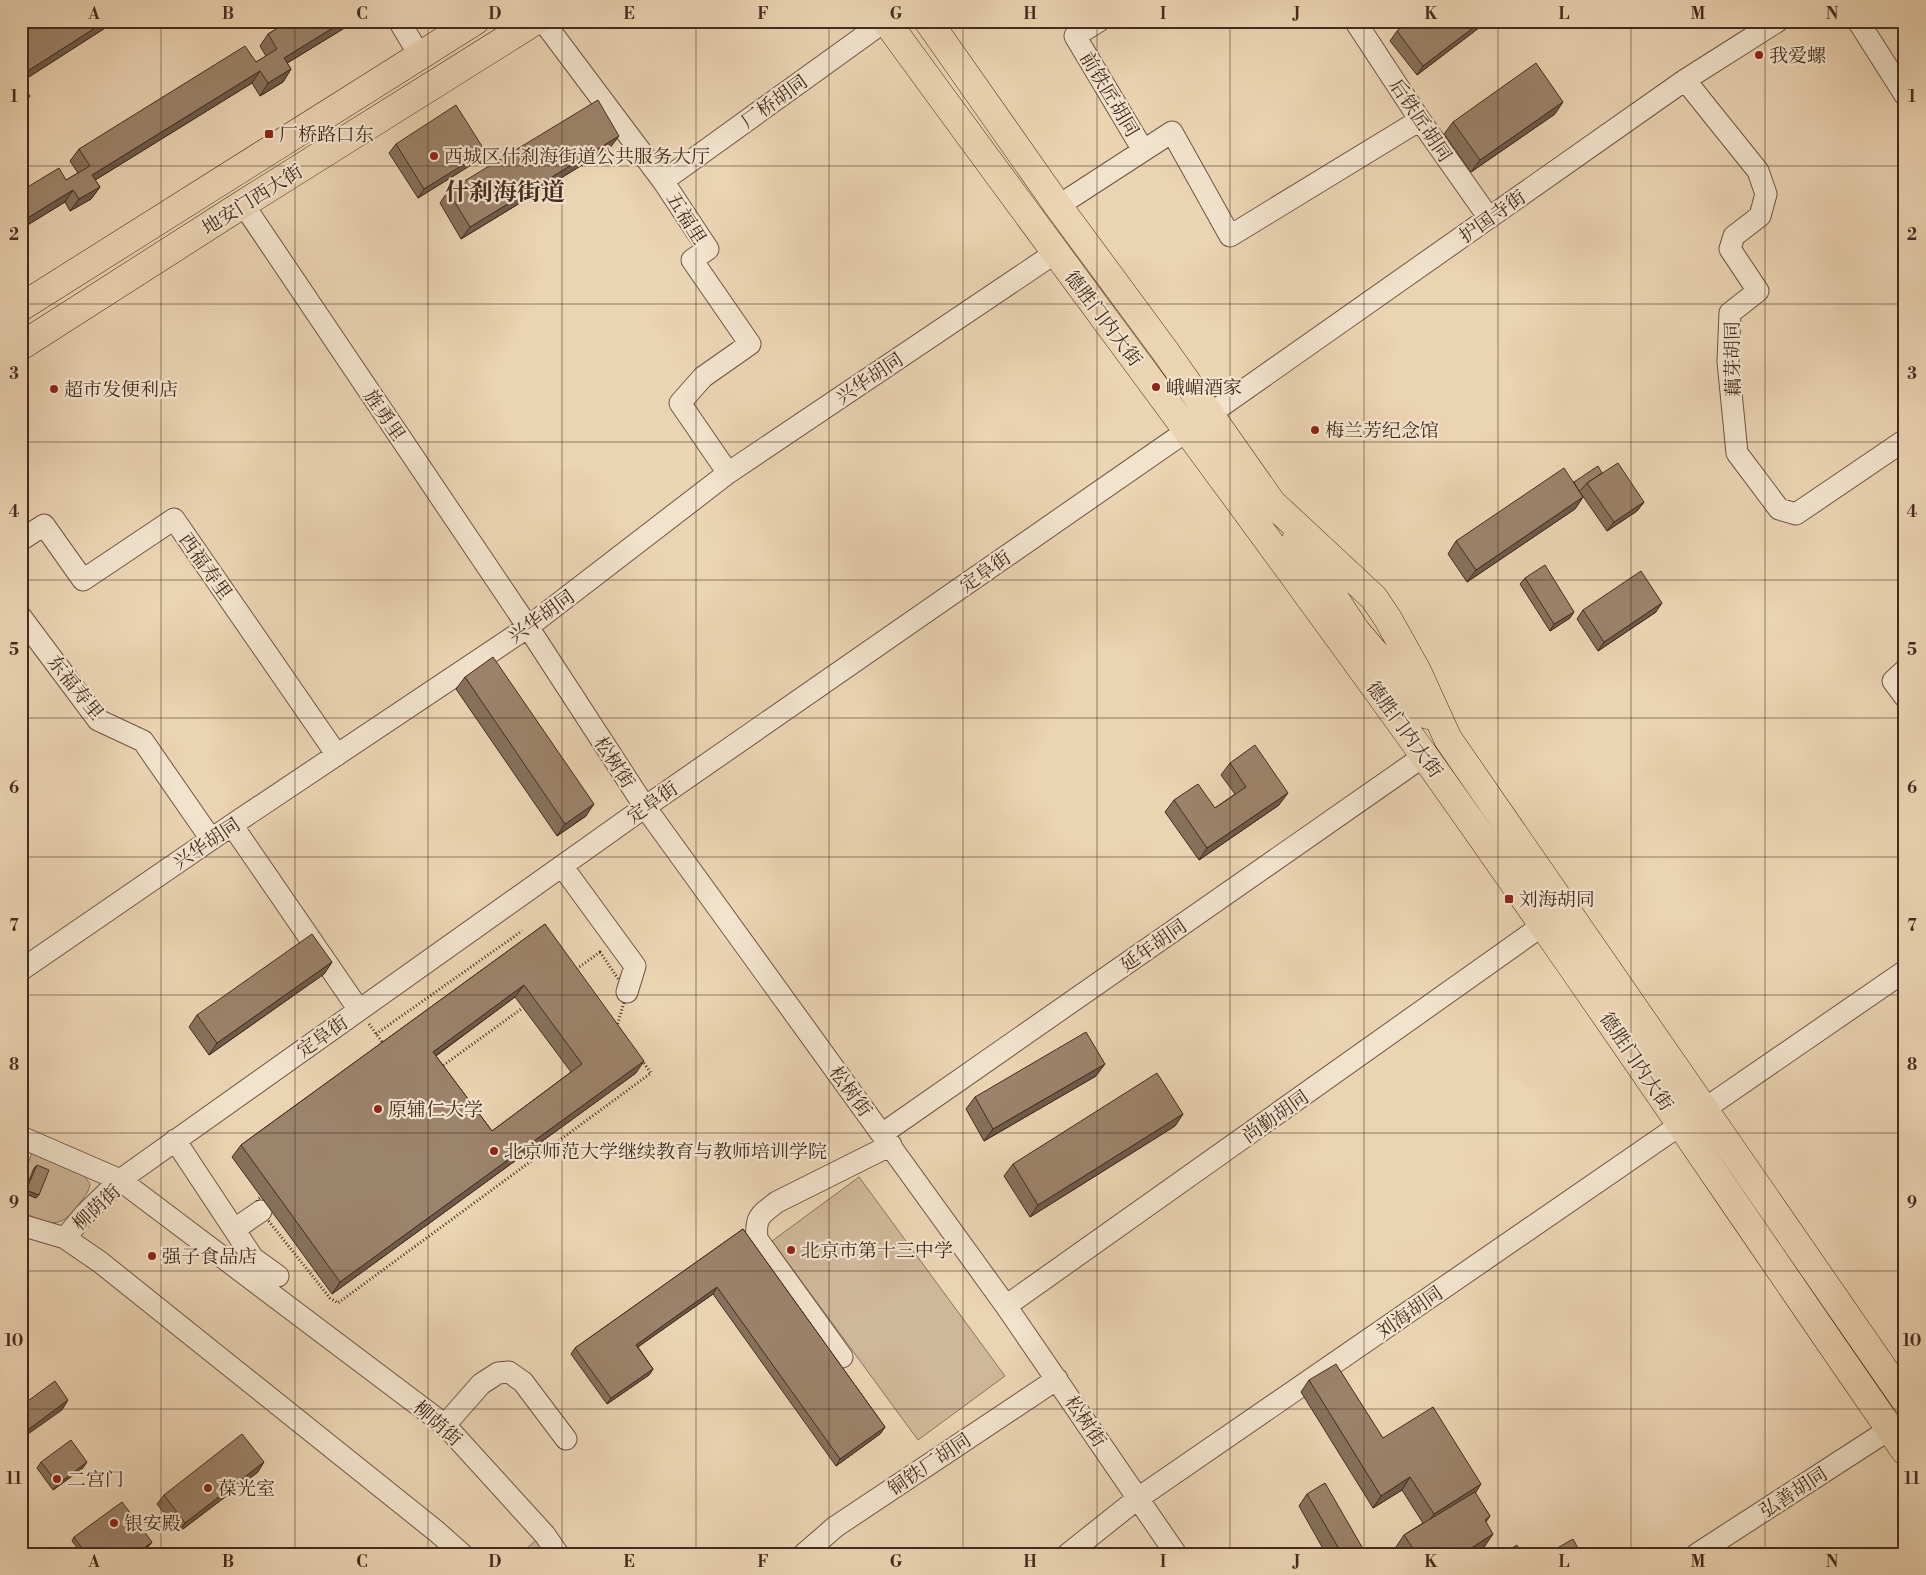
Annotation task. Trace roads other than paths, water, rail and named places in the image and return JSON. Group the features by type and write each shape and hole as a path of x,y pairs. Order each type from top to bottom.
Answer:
{"main road":[{"name":"地安门西大街","path":"21,307 475,21"},
{"name":"地安门西大街","path":"22,344 535,21"},
{"name":"德胜门内大街","path":"885,21 1055,253 1188,430 1262,510 1374,598 1417,671 1448,739 1905,1400"},
{"name":"德胜门内大街","path":"928,21 1058,206 1210,414 1262,510 1424,756 1680,1125 1900,1434"},
{"path":"1142,368 1165,352"},
{"path":"1188,430 1210,414"},
{"path":"1680,1125 1703,1110"}],"street":[{"path":"399,21 420,56"},
{"name":"五福里","path":"543,21 663,180 708,249 692,260 750,344 703,377 680,403 728,473"},
{"name":"厂桥胡同","path":"663,180 885,21"},
{"name":"前铁匠胡同","path":"1099,21 1075,36 1143,150"},
{"name":"后铁匠胡同","path":"1355,21 1420,120 1489,218"},
{"name":"护国寺街","path":"1210,414 1685,80 1778,21"},
{"path":"1858,21 1905,95"},
{"name":"藕芽胡同","path":"1685,80 1758,171 1766,194 1760,216 1734,236 1730,249 1758,291 1730,312 1728,362 1737,452 1779,509 1796,514 1905,440"},
{"path":"1058,206 1172,132 1230,236 1420,120"},
{"name":"旌勇里","path":"243,204 528,627"},
{"name":"兴华胡同","path":"21,970 211,839 528,627 728,473 1055,253"},
{"name":"定阜街","path":"120,1180 645,807 1188,430"},
{"name":"西福寿里","path":"21,540 44,525 83,580 174,519 337,756"},
{"name":"东福寿里","path":"21,617 98,720 143,741 211,839"},
{"name":"松树街","path":"528,627 645,807 1006,1306 1176,1554"},
{"path":"1905,670 1893,681 1905,697"},
{"name":"延年胡同","path":"842,1357 757,1239 756,1226 760,1215 777,1202 887,1139 1424,756"},
{"path":"232,825 359,1010"},
{"path":"562,866 635,966 627,992"},
{"name":"尚勤胡同","path":"1006,1306 1543,925"},
{"path":"1703,1110 1905,971"},
{"name":"刘海胡同","path":"1068,1554 1137,1499 1680,1125"},
{"path":"21,1137 120,1180"},
{"path":"176,1140 253,1258 278,1276"},
{"name":"柳荫街","path":"462,1554 436,1531 107,1268 65,1238 85,1214 120,1180 445,1425 545,1535 558,1554"},
{"path":"235,1229 261,1211"},
{"path":"21,1225 65,1238"},
{"path":"445,1425 481,1384 498,1373 509,1372 523,1382 566,1439"},
{"name":"铜铁厂胡同","path":"804,1554 835,1527 1057,1379"},
{"name":"弘善胡同","path":"1697,1554 1900,1434"}],"place":[{"name":"我爱螺","path":"1759,55"},
{"name":"厂桥路口东","path":"269,134"},
{"name":"西城区什刹海街道公共服务大厅","path":"434,156"},
{"name":"峨嵋酒家","path":"1156,387"},
{"name":"超市发便利店","path":"54,389"},
{"name":"梅兰芳纪念馆","path":"1315,430"},
{"name":"刘海胡同","path":"1509,899"},
{"name":"原辅仁大学","path":"378,1109"},
{"name":"北京师范大学继续教育与教师培训学院","path":"494,1151"},
{"name":"北京市第十三中学","path":"791,1250"},
{"name":"强子食品店","path":"152,1256"},
{"name":"二宫门","path":"57,1479"},
{"name":"葆光室","path":"208,1488"},
{"name":"银安殿","path":"114,1523"}],"district":[{"name":"什刹海街道","path":"505,192"}]}
